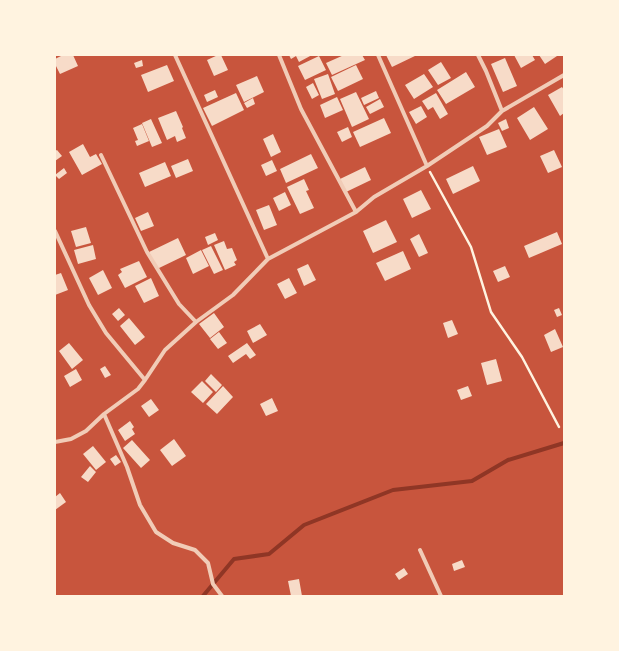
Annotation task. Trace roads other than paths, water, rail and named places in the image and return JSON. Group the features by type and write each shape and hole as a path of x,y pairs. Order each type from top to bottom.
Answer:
{"street":[{"path":"175,55 268,259"},
{"path":"279,55 301,109 356,212"},
{"path":"378,55 427,166"},
{"path":"478,55 486,70 502,111"},
{"path":"56,441 71,439 86,431 104,414 138,389 165,350 196,322 233,295 268,259 356,212 374,197 427,166 486,126 502,111 564,75"},
{"path":"101,155 147,252 179,304 196,322"},
{"path":"55,231 89,305 106,333 145,380"},
{"path":"104,414 127,467 140,505 156,532 173,543 195,550 208,563 213,584 222,596"},
{"path":"420,550 441,596"}],"waterway":[{"path":"203,596 234,559 269,554 304,525 393,490 472,481 508,460 564,443"}]}
